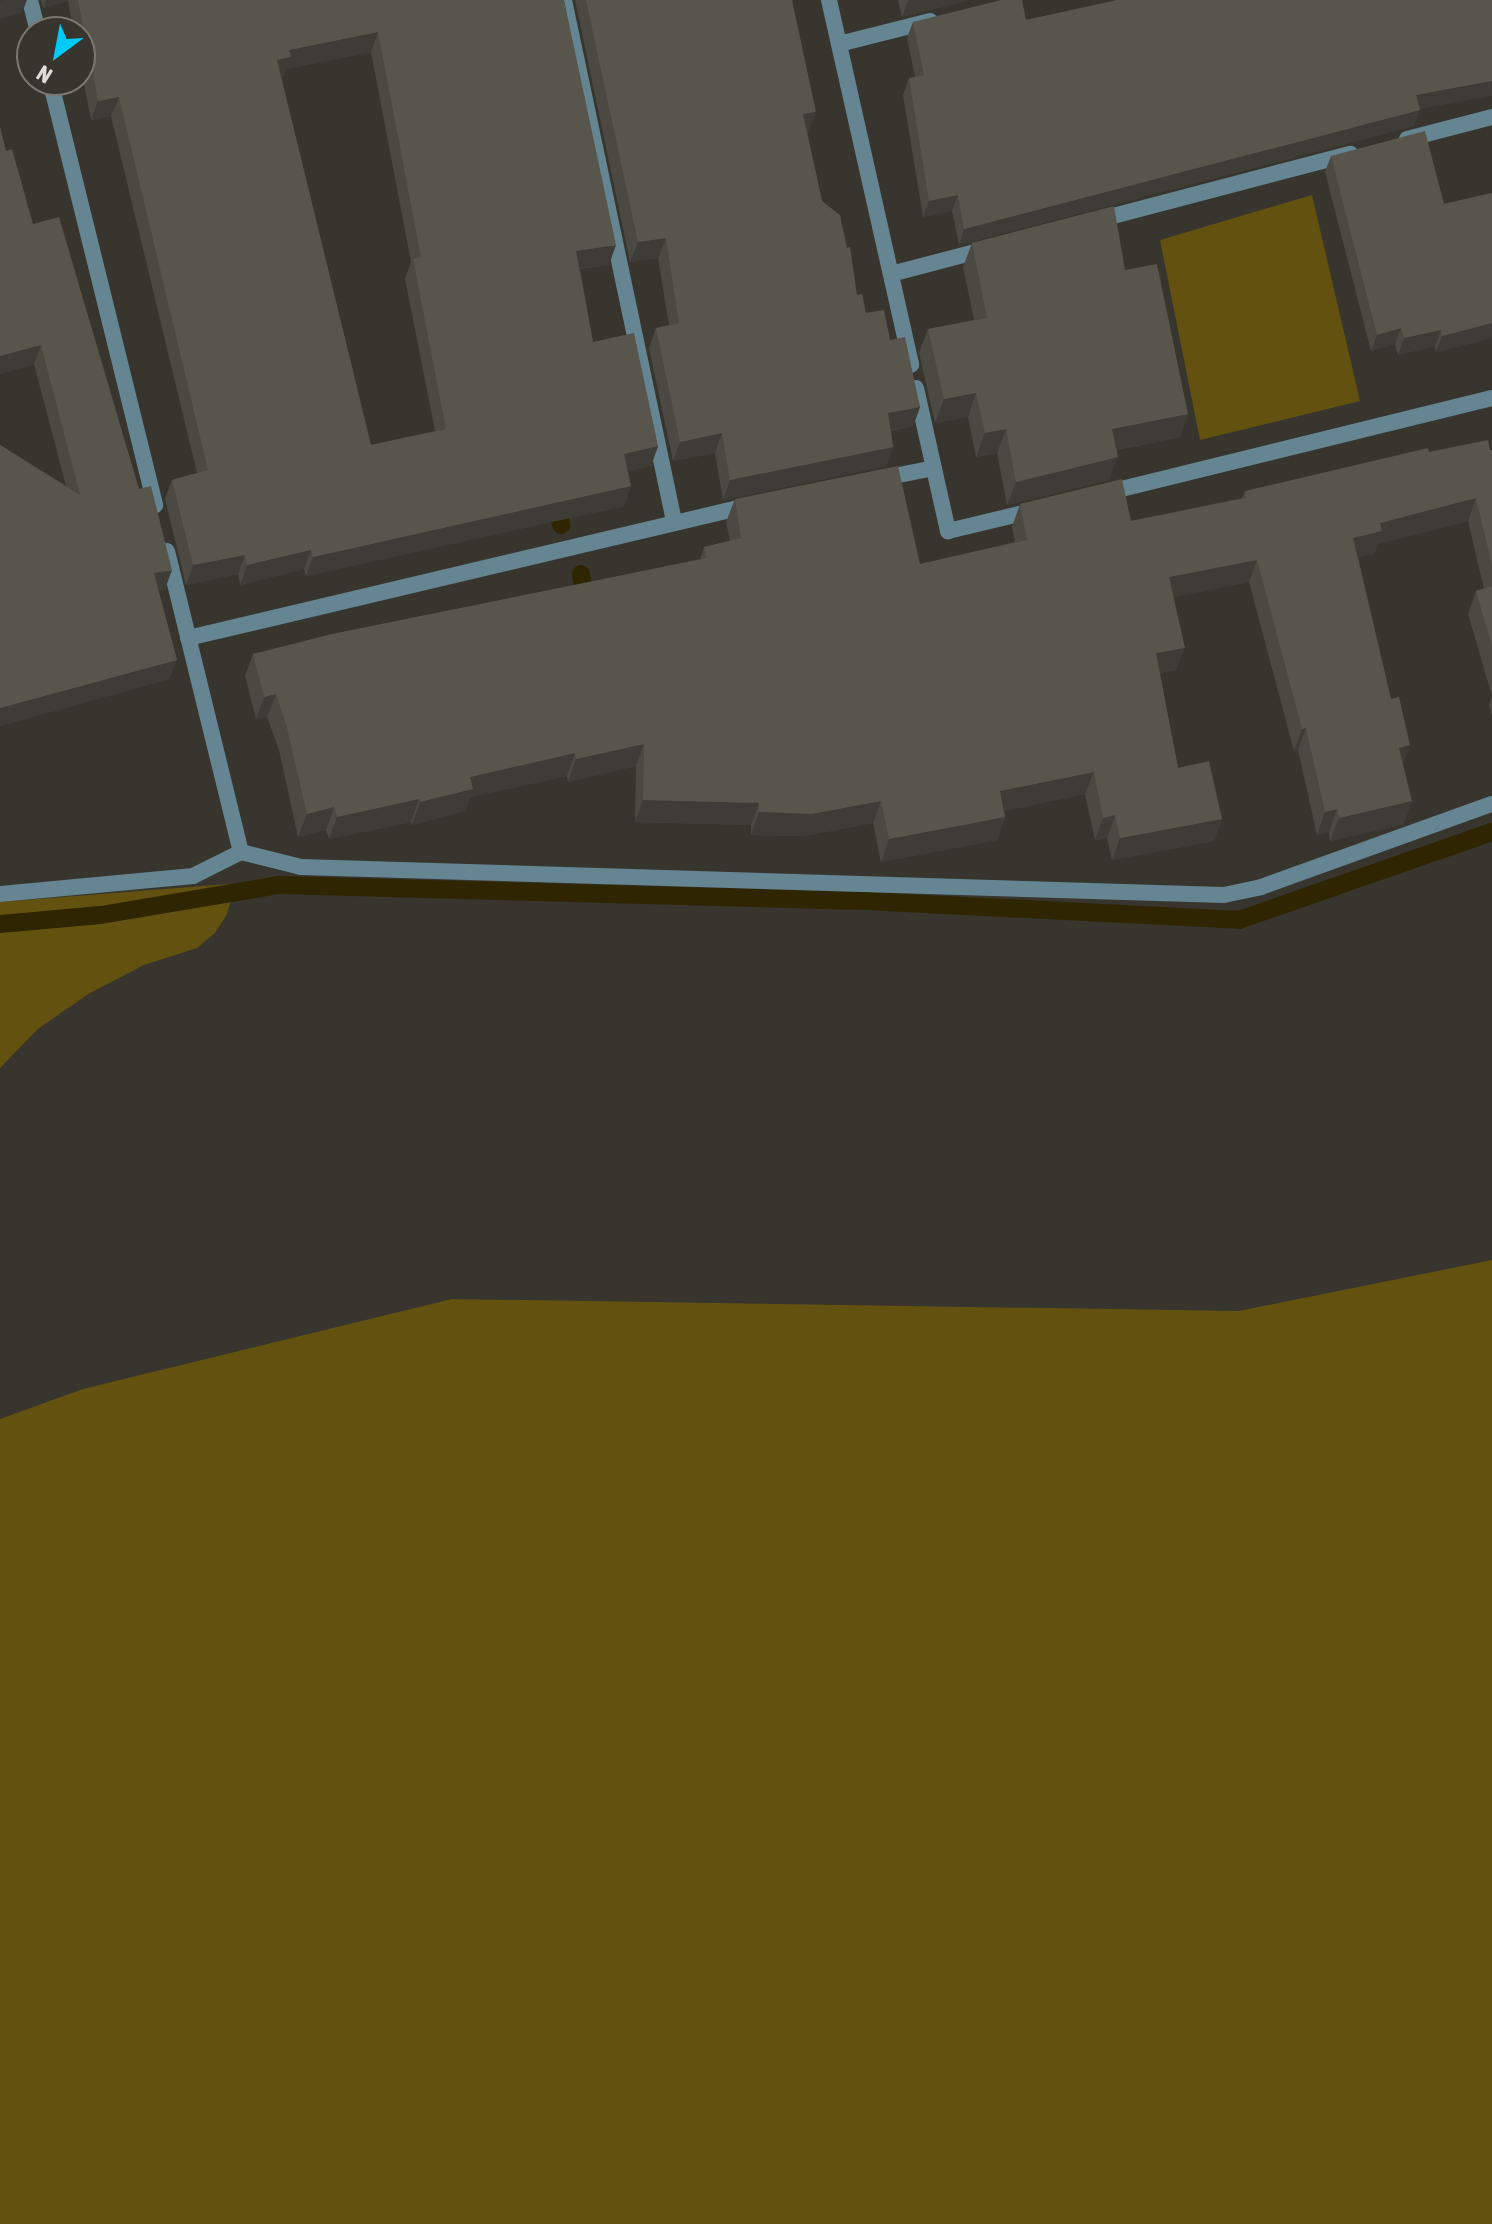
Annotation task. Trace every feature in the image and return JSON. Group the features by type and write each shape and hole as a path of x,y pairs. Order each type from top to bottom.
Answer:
{"street":[{"path":"564,0 674,521"},
{"path":"829,0 948,531 1057,504"},
{"path":"839,44 942,18"},
{"path":"54,96 241,852"},
{"path":"1076,226 1492,117"},
{"path":"891,274 999,246"},
{"path":"1088,497 1492,398"},
{"path":"857,484 934,468"},
{"path":"188,638 674,521 766,502"},
{"path":"0,894 193,876 241,852 301,867 1224,895 1261,887 1492,804"}],"shaded area":[{"path":"1312,195 1360,401 1200,440 1160,240"},
{"path":"228,884 231,901 226,916 215,933 197,948 144,965 90,993 39,1028 0,1068 0,902"},
{"path":"1492,1260 1492,2224 0,2224 0,1419 83,1389 452,1299 1239,1311"}],"building":[{"path":"78,0 564,0 616,245 576,251 593,342 634,333 658,446 624,454 631,486 313,557 311,550 247,565 245,555 193,565 172,480 208,470 119,97 98,101 96,16 81,16","holes":["378,32 421,257 413,259 446,429 371,445 277,60 291,57 289,50"]},
{"path":"586,0 792,0 816,112 803,114 822,201 840,215 847,248 850,247 857,295 862,294 866,313 884,310 890,340 905,337 920,407 888,413 893,447 730,480 722,433 680,442 656,328 679,323 666,238 638,242"},
{"path":"1001,0 1022,0 1026,20 1118,0 1492,0 1492,81 1416,95 1420,110 964,229 958,195 929,201 909,78 924,75 913,22"},
{"path":"0,127 6,151 12,149 33,224 59,217 139,489 151,486 172,570 154,573 177,660 0,708 0,445 80,495 41,345 0,356"},
{"path":"1425,131 1444,204 1492,193 1492,323 1442,336 1441,330 1404,338 1401,328 1377,335 1331,156"},
{"path":"1114,206 1125,270 1157,264 1188,414 1112,429 1118,457 1016,482 1006,429 985,433 976,393 944,399 928,329 987,318 972,243"},
{"path":"1488,440 1492,450 1492,565 1476,498 1380,523 1382,531 1353,538 1391,699 1399,697 1410,745 1399,748 1412,801 1339,818 1337,809 1325,812 1306,728 1302,729 1257,560 1169,577 1185,648 1156,653 1178,768 1209,761 1222,819 1120,838 1115,815 1103,818 1094,772 1000,791 1005,817 889,839 881,801 812,814 759,812 759,803 643,800 644,744 576,759 575,753 470,777 473,789 420,802 419,799 337,817 334,807 307,814 276,694 264,697 253,654 332,634 707,558 704,547 741,538 735,499 898,466 920,564 1027,540 1020,504 1122,479 1131,521 1246,498 1245,491 1428,448 1429,452"},
{"path":"1492,586 1492,646 1476,591"}],"waterway":[{"path":"554,496 561,525"},
{"path":"581,574 586,607"},
{"path":"0,924 101,915 279,885 866,901 1239,920 1492,832"}]}
